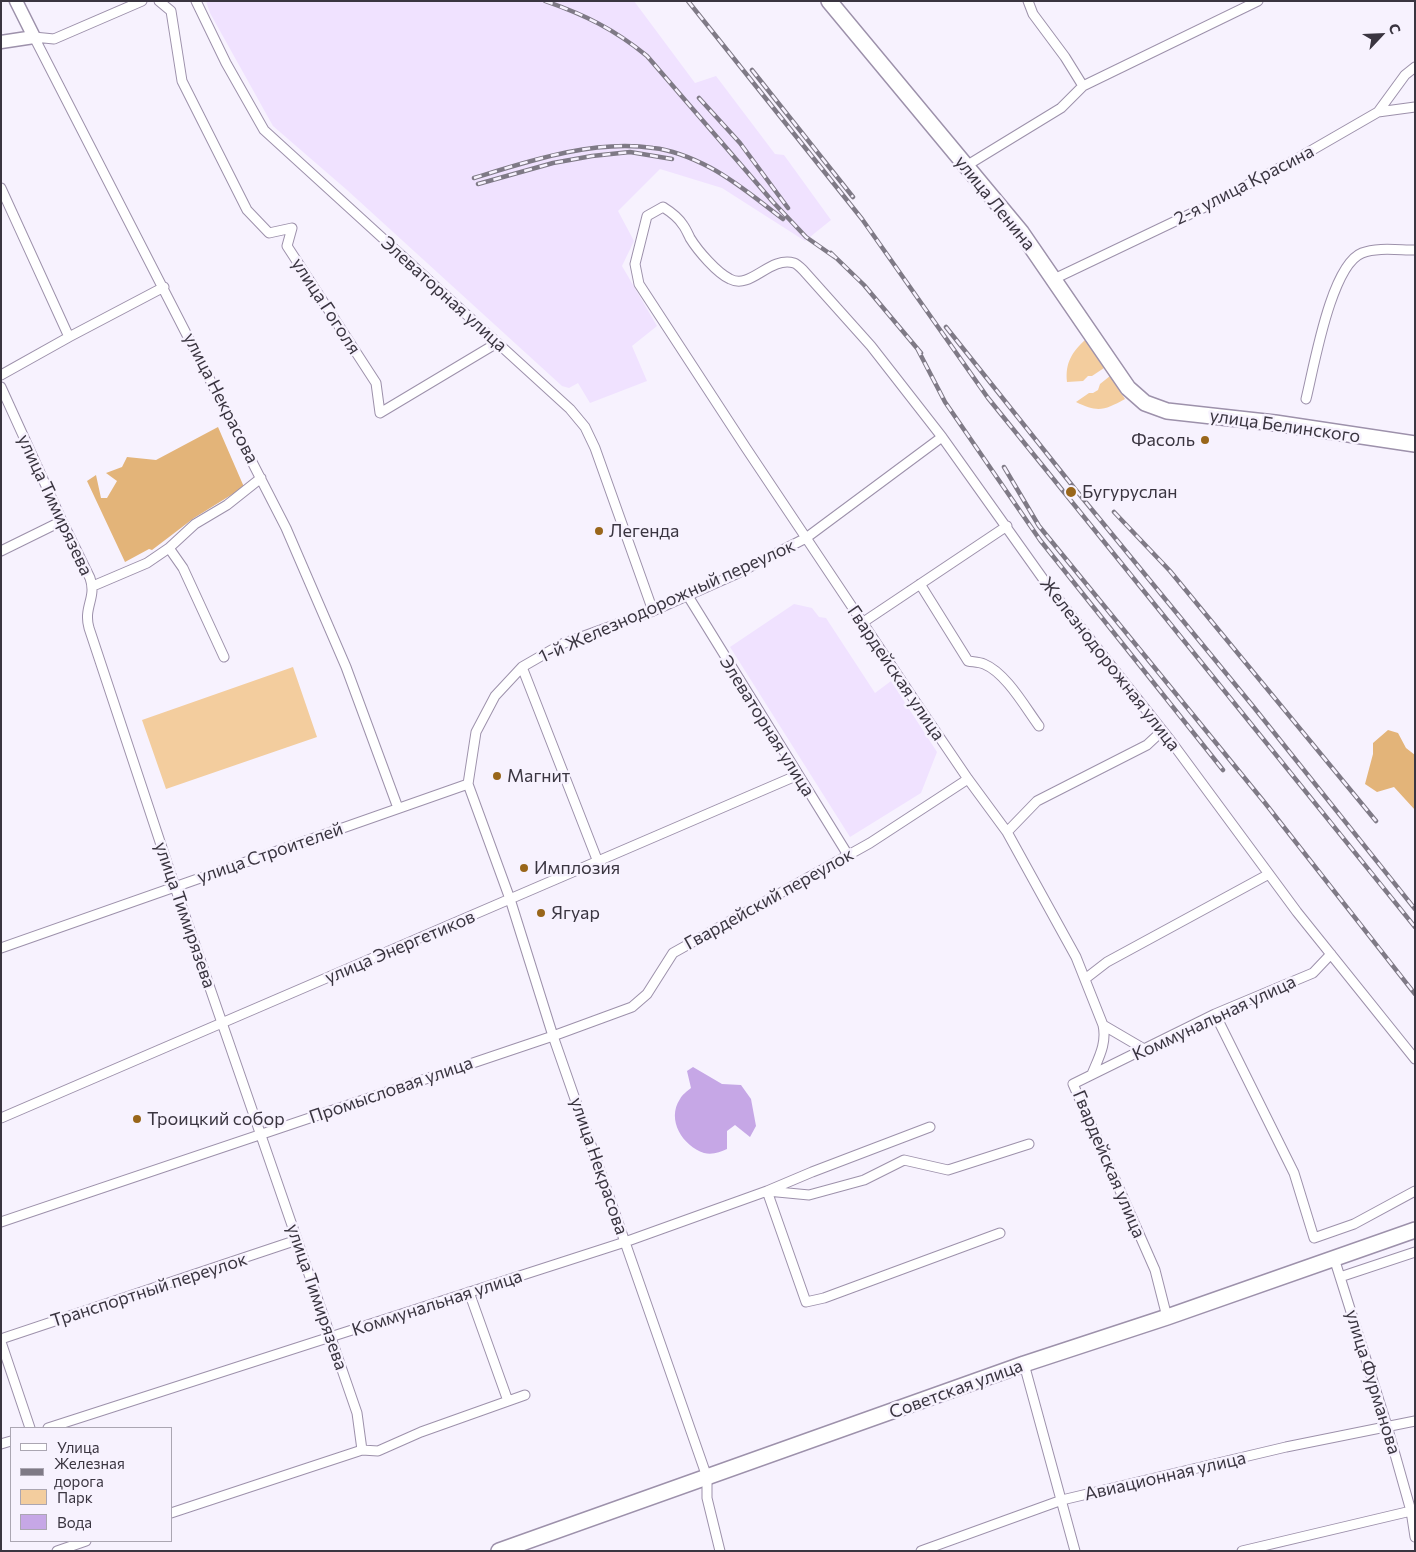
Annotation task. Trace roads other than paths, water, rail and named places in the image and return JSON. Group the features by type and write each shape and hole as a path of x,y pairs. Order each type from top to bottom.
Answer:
{"main road":[{"name":"улица Некрасова","path":"16,1 34,37"},
{"name":"улица Ленина","path":"829,1 1020,232 1128,388 1145,403 1155,408"},
{"path":"1,42 34,37"},
{"name":"улица Белинского","path":"1155,408 1275,423 1415,444"},
{"name":"Советская улица","path":"499,1551 1024,1364 1167,1317 1415,1230"}],"street":[{"path":"34,37 54,39 142,1"},
{"name":"улица Гоголя","path":"159,1 171,11 182,81 247,210 269,233 292,228 287,246 376,384 380,413 497,343"},
{"name":"Элеваторная улица","path":"196,1 226,63 264,130 570,409 585,427 606,476 653,611"},
{"path":"1028,1 1033,14 1065,57 1083,86"},
{"path":"966,166 1061,108 1083,86 1258,1"},
{"name":"улица Некрасова","path":"34,37 164,287 286,528 338,649 398,808"},
{"name":"2-я улица Красина","path":"1054,279 1207,206 1300,158 1378,112 1405,76 1415,67"},
{"path":"1378,112 1415,107"},
{"path":"1,188 69,337"},
{"name":"Гвардейская улица","path":"804,270 794,263 781,263 768,267 752,278 739,282 730,279 704,258 684,225 676,216 663,207 647,216 635,264 639,284 654,308 862,623 968,779 1007,832 1068,942 1085,979 1103,1025 1105,1036 1103,1047 1092,1074 1073,1084 1155,1270 1167,1317"},
{"path":"1306,399 1331,298 1346,266 1360,253 1371,250 1415,250"},
{"name":"Железнодорожная улица","path":"804,270 871,346 942,437 1051,590 1162,731 1331,954 1415,1059"},
{"path":"1,375 164,287"},
{"name":"улица Тимирязева","path":"1,387 93,586 86,617 175,887 358,1413 362,1450"},
{"name":"1-й Железнодорожный переулок","path":"468,784 476,732 495,696 522,666 562,644 653,611 688,596 806,538 942,437"},
{"path":"93,586 147,562 169,548 195,524 227,505 261,478"},
{"path":"1,551 62,521"},
{"path":"862,623 1007,526"},
{"path":"169,548 183,568 224,657"},
{"path":"920,584 968,661 983,663 996,671 1014,691 1039,726"},
{"name":"Элеваторная улица","path":"688,596 848,855"},
{"path":"522,666 598,862"},
{"path":"1007,832 1037,801 1147,744 1162,731"},
{"name":"улица Энергетиков","path":"1,1118 798,775"},
{"name":"Гвардейский переулок","path":"553,1036 632,1007 647,994 672,953 870,843 968,779"},
{"name":"улица Некрасова","path":"468,784 510,899 553,1036 708,1478 708,1498 720,1551"},
{"name":"улица Строителей","path":"1,948 468,784"},
{"path":"1085,979 1107,962 1269,874"},
{"name":"Коммунальная улица","path":"1092,1074 1215,1014 1313,972 1331,954"},
{"path":"1215,1014 1294,1173 1314,1238 1354,1224 1415,1191"},
{"path":"1103,1025 1144,1049"},
{"name":"Промысловая улица","path":"1,1222 553,1036"},
{"name":"Коммунальная улица","path":"51,1427 625,1242 767,1191 930,1127"},
{"name":"Коммунальная улица","path":"767,1191 809,1195 864,1180 904,1160 948,1170 1029,1144"},
{"path":"767,1191 806,1302 824,1298 1000,1233"},
{"name":"Транспортный переулок","path":"1,1341 297,1240"},
{"path":"1340,1277 1415,1252"},
{"name":"улица Фурманова","path":"1334,1258 1388,1426 1411,1510 1415,1537"},
{"path":"469,1292 508,1401"},
{"path":"1,1341 30,1427"},
{"path":"1024,1364 1075,1551"},
{"path":"172,1512 362,1450 378,1451 403,1439 525,1395"},
{"name":"Авиационная улица","path":"922,1551 1062,1500 1286,1447 1415,1421"},
{"path":"1242,1551 1411,1510"},
{"path":"57,1551 68,1544"}],"water":[{"path":"693,1067 722,1084 741,1085 751,1099 756,1126 750,1137 735,1125 727,1131 727,1149 710,1154 696,1150 683,1138 676,1123 676,1107 681,1098 691,1088 687,1071"}],"railway":[{"path":"545,1 599,24 623,38 647,56 773,202 806,237 836,258"},
{"path":"688,1 862,219 988,398 1415,927"},
{"path":"752,70 853,197"},
{"path":"699,98 740,143 788,208"},
{"path":"474,178 562,153 585,149 608,146 653,148 683,155 721,173 783,219"},
{"path":"478,184 553,163 592,156 630,152 672,159"},
{"path":"831,253 864,285 921,353"},
{"path":"946,327 1415,909"},
{"path":"917,348 945,402 1040,540 1223,770"},
{"path":"1004,467 1039,526 1265,803 1415,994"},
{"path":"1114,512 1170,571 1376,821"}],"place":[{"name":"Фасоль","path":"1205,440"},
{"name":"Бугуруслан","path":"1071,492"},
{"name":"Легенда","path":"599,531"},
{"name":"Магнит","path":"497,776"},
{"name":"Имплозия","path":"524,868"},
{"name":"Ягуар","path":"541,913"},
{"name":"Троицкий собор","path":"137,1119"}]}
